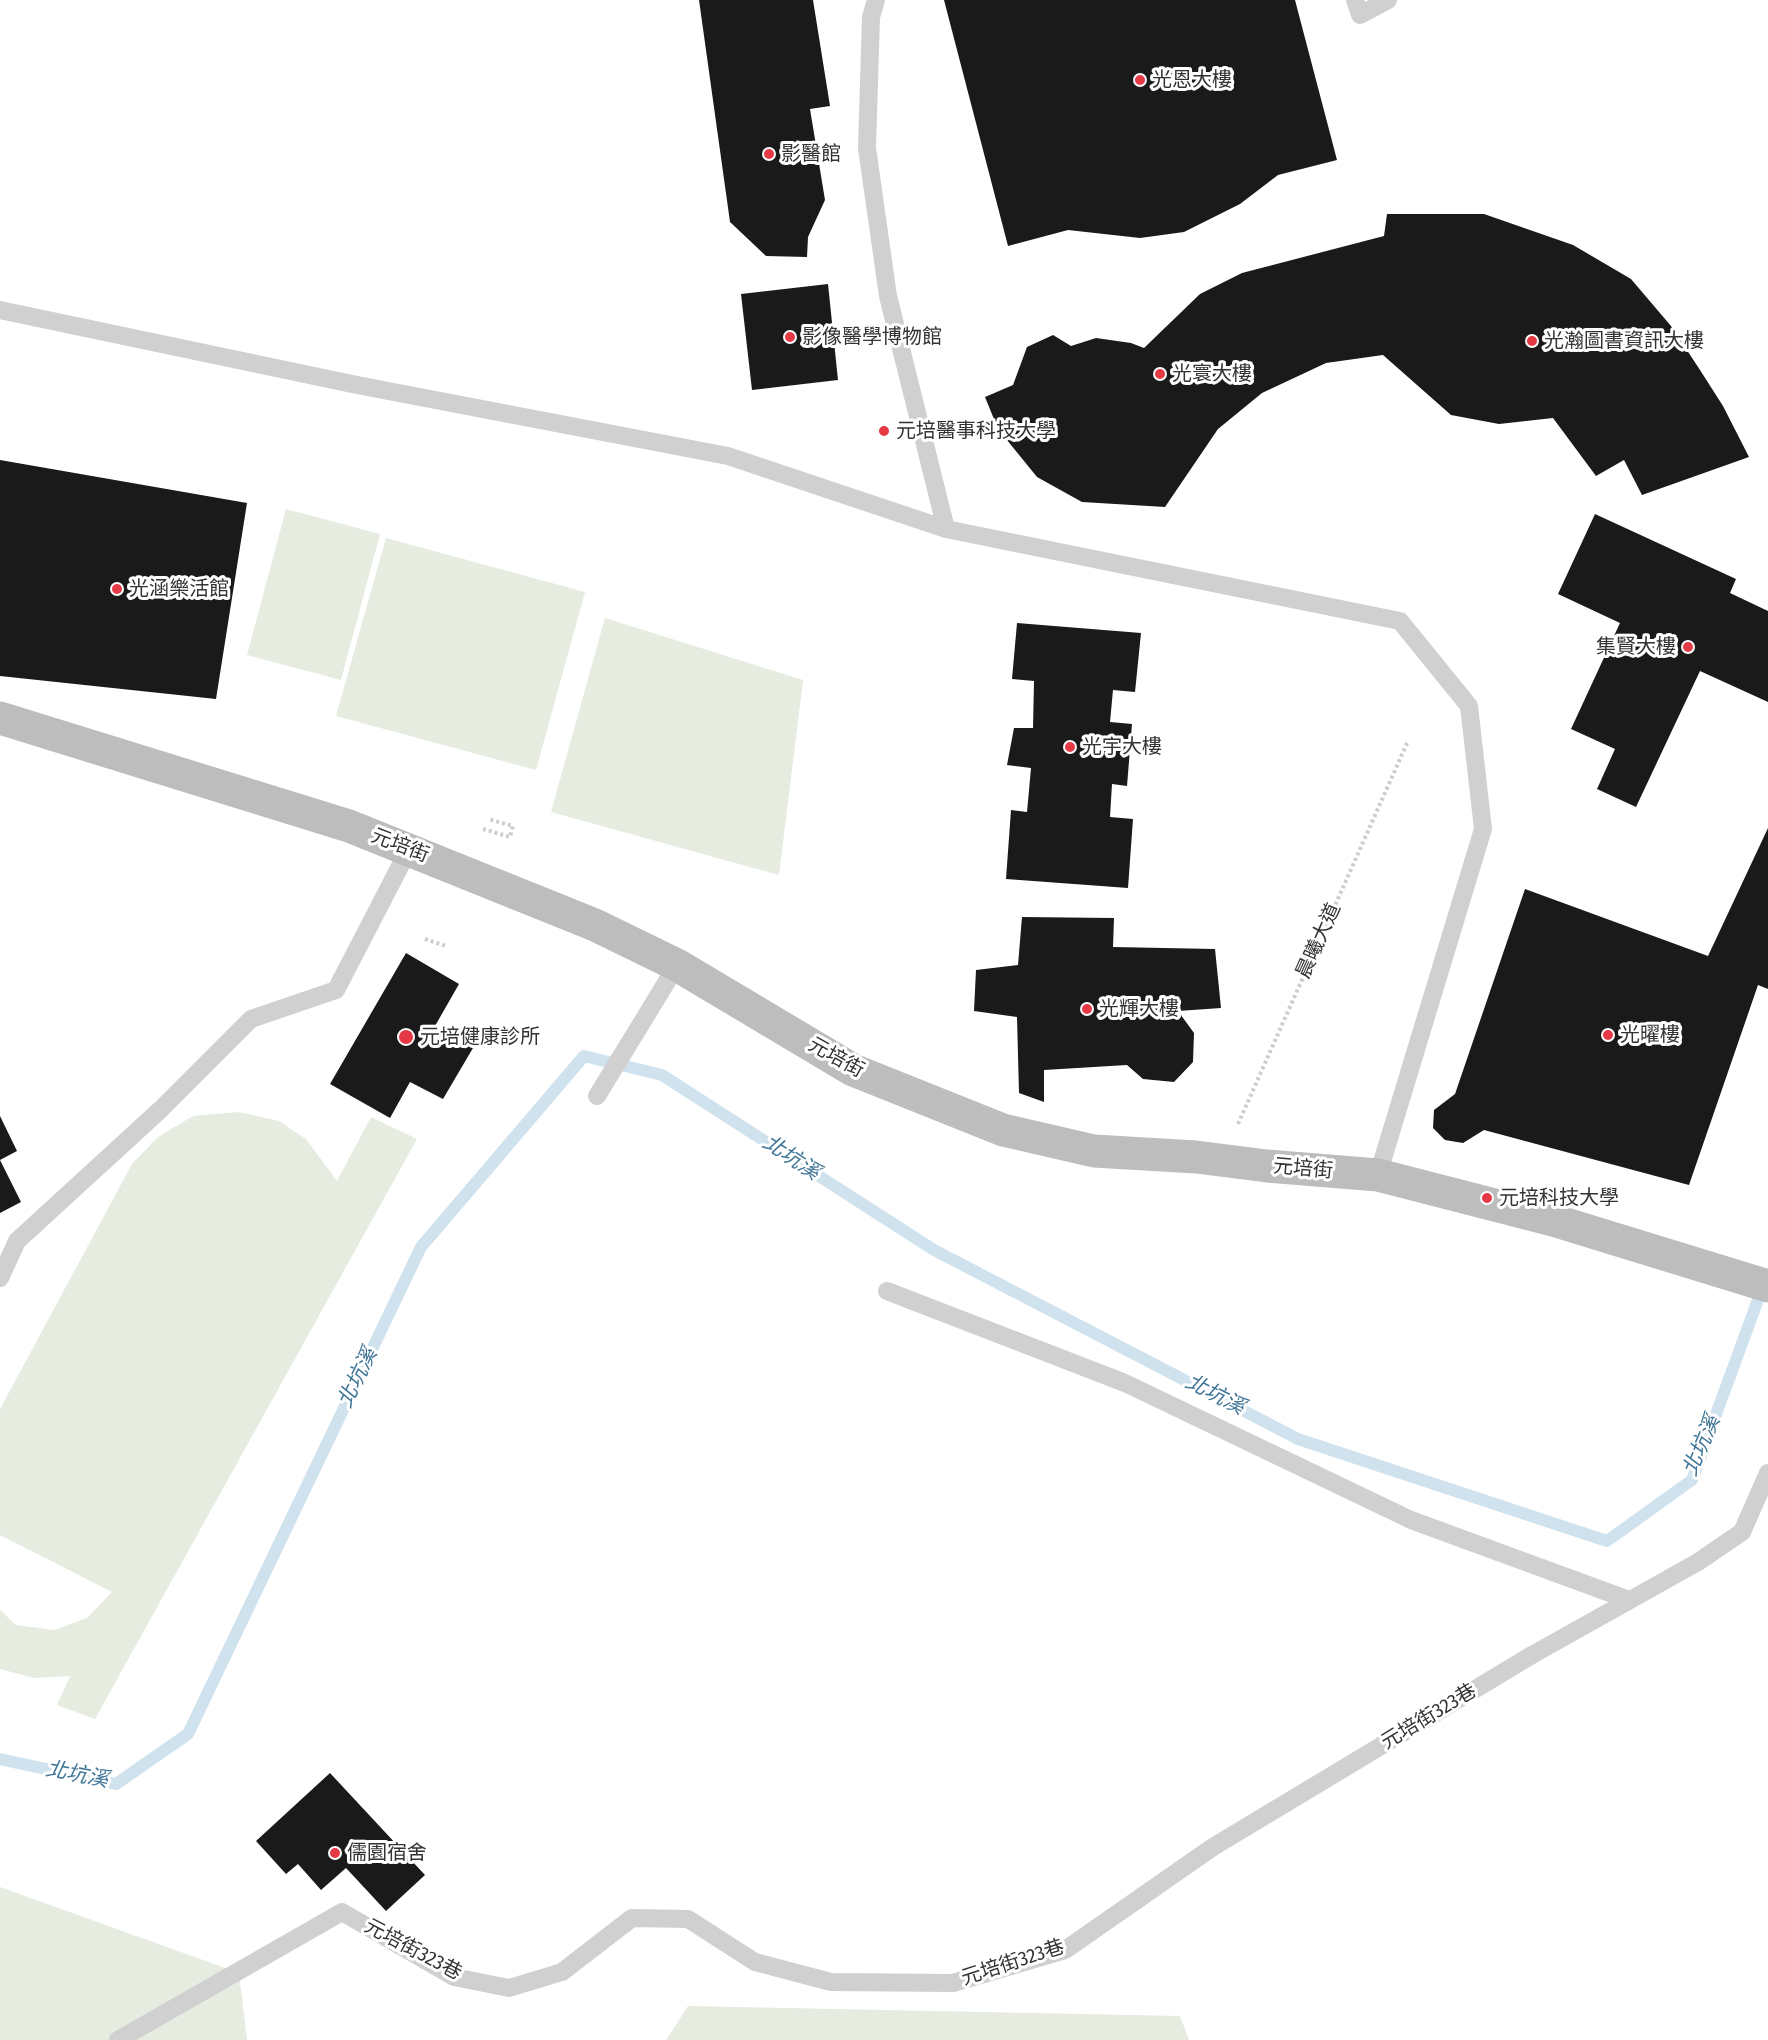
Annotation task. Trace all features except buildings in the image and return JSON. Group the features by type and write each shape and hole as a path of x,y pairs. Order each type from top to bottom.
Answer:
{"street":[{"name":"元培街","path":"0,718 349,826 595,925 677,965 854,1070 1003,1130 1094,1150 1196,1156 1267,1166 1378,1174 1553,1220 1768,1286"}],"lane":[{"path":"876,0 871,17 867,148 888,296 946,529"},
{"path":"1355,0 1360,15 1388,0"},
{"path":"0,310 357,385 728,456 946,529 1400,621 1469,706 1483,829 1378,1174"},
{"path":"0,1278 17,1241 160,1110 251,1019 336,990 409,849"},
{"path":"597,1096 677,965"},
{"path":"887,1291 1125,1383 1411,1520 1629,1600"},
{"name":"元培街323巷","path":"118,2040 342,1912 454,1977 509,1988 562,1972 632,1918 688,1919 755,1962 831,1982 953,1983 1065,1950 1213,1847 1532,1655 1698,1562 1742,1532 1768,1473"}],"path":[{"name":"晨曦大道","path":"1235,1131 1407,741"},
{"path":"483,829 510,837 513,826 488,819"},
{"path":"425,939 446,946"}],"shaded area":[{"path":"286,509 380,534 341,680 247,655"},
{"path":"386,538 585,592 536,770 336,716"},
{"path":"605,618 803,680 779,875 551,812"},
{"path":"239,1112 279,1121 306,1139 337,1181 371,1117 417,1139 95,1719 57,1705 70,1676 34,1678 0,1669 0,1610 16,1625 54,1630 87,1618 112,1592 0,1535 0,1409 132,1164 158,1137 193,1116"},
{"path":"0,1887 239,1973 247,2040 0,2040"},
{"path":"688,2006 1180,2016 1189,2040 666,2040"}],"waterway":[{"name":"北坑溪","path":"0,1759 116,1784 188,1734 421,1247 584,1056 662,1075 934,1250 1298,1439 1607,1541 1692,1480 1763,1286"}],"place":[{"name":"光恩大樓","path":"1140,80"},
{"name":"影醫館","path":"769,154"},
{"name":"影像醫學博物館","path":"790,337"},
{"name":"光瀚圖書資訊大樓","path":"1532,341"},
{"name":"光寰大樓","path":"1160,374"},
{"name":"元培醫事科技大學","path":"884,431"},
{"name":"光涵樂活館","path":"117,589"},
{"name":"集賢大樓","path":"1688,647"},
{"name":"光宇大樓","path":"1070,747"},
{"name":"光輝大樓","path":"1087,1009"},
{"name":"光曜樓","path":"1608,1035"},
{"name":"元培健康診所","path":"406,1037"},
{"name":"元培科技大學","path":"1487,1198"},
{"name":"儒園宿舍","path":"335,1853"}]}
